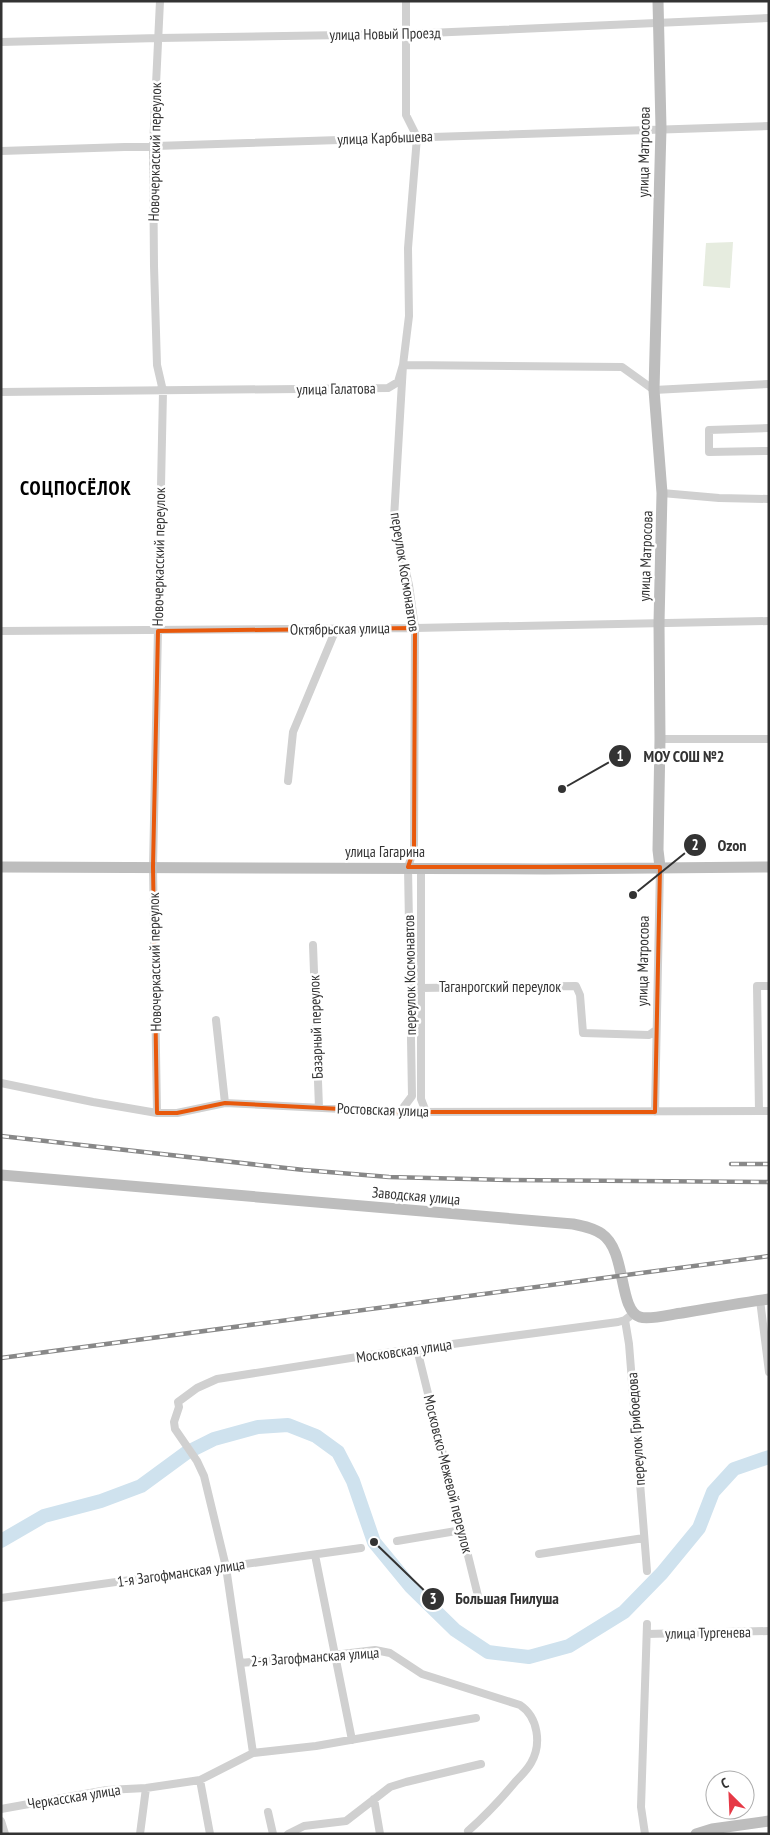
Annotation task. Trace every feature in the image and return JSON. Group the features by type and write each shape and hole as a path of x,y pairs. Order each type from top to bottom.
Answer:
{"main road":[{"name":"улица Матросова","path":"658,1 661,128 654,390 662,493 659,624 660,739 658,850 660,868"},
{"name":"улица Гагарина","path":"1,867 421,867 545,869 769,867"},
{"name":"Заводская улица","path":"1,1175 585,1226 601,1232 611,1242 615,1250 630,1317"},
{"path":"630,1317 647,1318 765,1299"},
{"path":"696,1834 712,1829 769,1821"}],"street":[{"name":"Новочеркасский переулок","path":"158,1113 153,867 163,391 157,365 153,147 160,1"},
{"path":"406,1 406,115 417,137"},
{"name":"улица Новый Проезд","path":"1,42 405,34 769,18"},
{"name":"улица Карбышева","path":"1,151 661,128 769,126"},
{"name":"переулок Космонавтов","path":"400,1112 412,1096 408,867 414,850 415,628 409,585 394,518 403,365 409,316 408,248 417,137"},
{"path":"403,365 622,367 654,390 769,384"},
{"name":"улица Галатова","path":"1,392 388,388 398,382 403,365"},
{"path":"769,428 709,430 709,452 769,450"},
{"path":"662,493 718,498 769,499"},
{"name":"Октябрьская улица","path":"1,631 415,628 769,621"},
{"path":"288,781 293,732 336,629"},
{"path":"660,739 769,739"},
{"path":"421,867 420,1099 426,1112"},
{"name":"улица Матросова","path":"655,1112 660,868"},
{"name":"Базарный переулок","path":"313,945 319,1108"},
{"name":"Таганрогский переулок","path":"420,988 576,986 580,995 582,1033 649,1035 656,1030"},
{"path":"759,1111 757,986 769,986"},
{"path":"216,1020 225,1103"},
{"name":"Ростовская улица","path":"1,1083 93,1102 158,1113 177,1114 225,1103 400,1112 769,1111"},
{"path":"765,1299 769,1372"},
{"name":"Московская улица","path":"226,1567 204,1476 175,1429 174,1422 179,1407 178,1402 197,1388 217,1379 630,1317"},
{"name":"переулок Грибоедова","path":"630,1317 629,1344 647,1571"},
{"name":"Московско-Межевой переулок","path":"417,1349 479,1600"},
{"path":"397,1541 462,1530"},
{"path":"539,1554 644,1538"},
{"name":"1-я Загофманская улица","path":"1,1598 361,1548"},
{"path":"315,1555 352,1740"},
{"path":"226,1567 253,1752"},
{"path":"645,1834 641,1807 647,1624"},
{"name":"улица Тургенева","path":"647,1634 769,1631"},
{"name":"2-я Загофманская улица","path":"240,1663 375,1650 390,1653 422,1674 520,1705 528,1710 536,1725 537,1744 532,1763 493,1808 468,1831"},
{"path":"140,1834 146,1788 200,1780 253,1752 316,1746 476,1718"},
{"path":"288,1834 304,1826 346,1821 390,1787 481,1764"},
{"path":"200,1780 210,1834"},
{"name":"Черкасская улица","path":"1,1809 107,1790 146,1788"},
{"path":"374,1799 380,1834"},
{"path":"268,1812 273,1834"},
{"path":"1,1821 5,1834"}],"highlighted area":[{"path":"415,628 414,849 408,867 660,867 655,1112 400,1112 225,1103 177,1113 157,1113 153,867 158,631"}],"shaded area":[{"path":"733,242 730,288 703,286 706,243"}],"waterway":[{"path":"1,1541 44,1516 101,1501 141,1486 186,1453 214,1439 258,1427 288,1425 316,1436 338,1452 353,1481 374,1542 411,1587 455,1630 488,1652 529,1657 569,1646 624,1612 662,1573 699,1528 713,1492 734,1469 769,1457"}],"railway":[{"path":"1,1136 304,1170 389,1177 769,1182"},
{"path":"731,1164 769,1164"},
{"path":"1,1358 769,1256"}],"place":[{"name":"МОУ СОШ №2","path":"562,789"},
{"name":"Ozon","path":"633,895"},
{"name":"Большая Гнилуша","path":"374,1542"}],"district":[{"name":"СОЦПОСЁЛОК","path":"76,488"}]}
